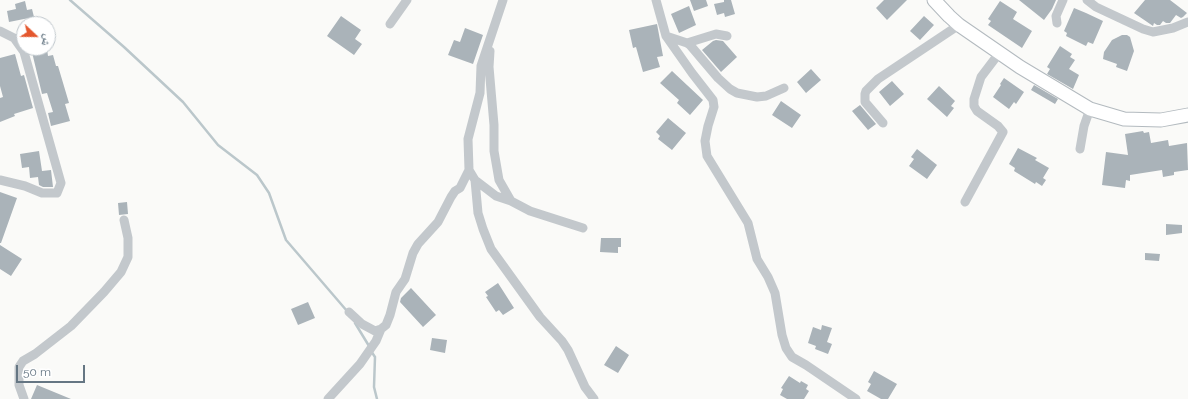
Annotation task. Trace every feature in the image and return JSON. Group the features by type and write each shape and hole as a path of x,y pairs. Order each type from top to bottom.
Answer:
{"street":[{"path":"390,24 407,0"},
{"path":"328,399 360,364 376,341 381,329 386,325 396,292 405,278 413,253 418,244 438,222 451,197 455,191 460,188 469,170 468,139 480,93 481,66 503,0"},
{"path":"656,0 666,36 713,100 714,107 709,120 705,141 707,156 748,223 757,259 768,277 775,293 782,335 786,348 792,357 856,399"},
{"path":"934,0 959,25 1020,67 1090,109 1124,120 1161,120 1188,115"},
{"path":"1056,23 1056,16 1063,0"},
{"path":"1087,0 1096,7 1143,29 1153,32 1173,28 1188,22"},
{"path":"883,123 865,102 866,90 878,79 959,25"},
{"path":"0,31 14,38 24,52 61,183 57,193 42,194 25,186 0,180"},
{"path":"666,36 678,41 687,42 716,34 726,36"},
{"path":"490,38 489,67 494,125 494,151 499,180 511,201"},
{"path":"687,42 694,48 718,78 737,93 757,97 766,96 784,88"},
{"path":"965,202 1003,132 998,126 977,111 974,106 974,99 981,77 1000,52"},
{"path":"1080,149 1084,126 1090,109"},
{"path":"469,170 475,180 496,196 511,201 530,211 583,228"},
{"path":"475,180 478,214 490,249 540,317 562,341 568,350 585,386 594,399"},
{"path":"24,399 19,385 19,367 23,361 35,354 71,326 121,272 128,257 128,238 124,220"},
{"path":"349,312 370,328 375,330 381,329"}],"building":[{"path":"690,0 706,0 708,6 694,11"},
{"path":"724,0 731,0 735,14 725,17 724,13 717,15 714,4 724,2"},
{"path":"884,0 907,0 887,20 876,8"},
{"path":"1019,0 1056,0 1052,9 1044,20"},
{"path":"1145,0 1170,0 1187,13 1181,18 1176,15 1170,23 1163,21 1160,25 1154,23 1153,26 1134,13"},
{"path":"25,1 27,10 32,9 34,16 16,16 16,21 9,22 7,11 16,9 15,4"},
{"path":"1000,1 1017,12 1013,19 1032,31 1022,48 988,25 991,21 988,19"},
{"path":"689,6 696,25 679,33 671,14"},
{"path":"1074,8 1103,21 1093,44 1088,42 1086,46 1066,36 1067,33 1064,31"},
{"path":"341,16 361,30 355,39 362,44 354,55 327,36"},
{"path":"924,16 934,25 920,40 910,31"},
{"path":"657,24 663,56 657,57 660,67 643,72 636,47 633,48 629,30"},
{"path":"465,28 483,35 473,64 448,55 454,40 460,42"},
{"path":"1122,35 1127,35 1130,37 1134,51 1127,71 1116,67 1117,64 1103,59 1104,52 1112,40"},
{"path":"716,40 723,41 737,57 721,72 702,50"},
{"path":"1060,46 1072,54 1070,57 1075,60 1069,69 1079,75 1073,89 1047,74 1050,69 1047,67"},
{"path":"15,54 21,76 24,75 33,108 14,114 15,116 0,122 0,98 3,97 0,86 0,58"},
{"path":"33,56 53,56 56,66 58,66 69,103 65,104 70,121 51,126 48,113 53,112 47,93 42,94"},
{"path":"811,69 821,80 806,93 797,82"},
{"path":"672,71 703,100 690,115 677,103 679,100 660,83"},
{"path":"1004,78 1024,92 1016,104 1014,102 1009,109 993,97"},
{"path":"892,81 904,94 890,106 879,92"},
{"path":"1034,85 1058,99 1055,104 1031,90"},
{"path":"939,86 955,101 951,106 954,108 947,117 927,99"},
{"path":"781,101 801,115 792,128 772,115"},
{"path":"860,105 876,124 868,130 852,111"},
{"path":"668,118 686,133 672,150 658,139 660,136 656,132"},
{"path":"1143,131 1144,133 1149,132 1151,143 1168,140 1169,146 1187,143 1188,170 1174,172 1174,175 1163,177 1162,170 1130,175 1130,181 1126,180 1125,188 1102,185 1106,152 1128,155 1125,134"},
{"path":"1018,148 1037,158 1035,160 1049,168 1043,178 1046,180 1042,186 1036,182 1035,184 1014,171 1015,168 1009,164"},
{"path":"917,149 937,165 927,179 909,166 914,159 911,157"},
{"path":"39,151 42,171 51,170 53,187 43,187 39,185 38,177 30,178 29,167 22,168 20,154"},
{"path":"0,192 17,198 1,243 0,243"},
{"path":"127,202 128,214 119,215 118,203"},
{"path":"1166,224 1182,225 1182,233 1166,235"},
{"path":"601,238 621,238 621,247 618,247 618,253 600,252"},
{"path":"0,245 22,259 11,276 0,269"},
{"path":"1145,253 1160,254 1159,261 1145,260"},
{"path":"498,283 514,308 503,315 499,310 496,312 486,297 488,296 485,292"},
{"path":"411,288 436,315 423,327 400,302 401,298"},
{"path":"308,302 315,318 298,325 291,309"},
{"path":"822,325 832,328 827,342 832,344 828,354 815,349 816,346 808,343 813,327 821,330"},
{"path":"432,338 447,340 445,353 430,350"},
{"path":"616,346 629,355 618,373 604,365"},
{"path":"874,371 897,384 888,399 881,399 867,391 871,384 868,382"},
{"path":"789,376 800,383 801,381 808,385 806,389 809,391 804,399 787,399 780,395 783,389 781,388"},
{"path":"37,385 71,399 31,399"}],"waterway":[{"path":"70,0 124,47 183,102 218,145 257,175 269,193 286,240 347,311"},
{"path":"355,323 369,346"},
{"path":"371,351 375,357 374,387 377,399"}]}
